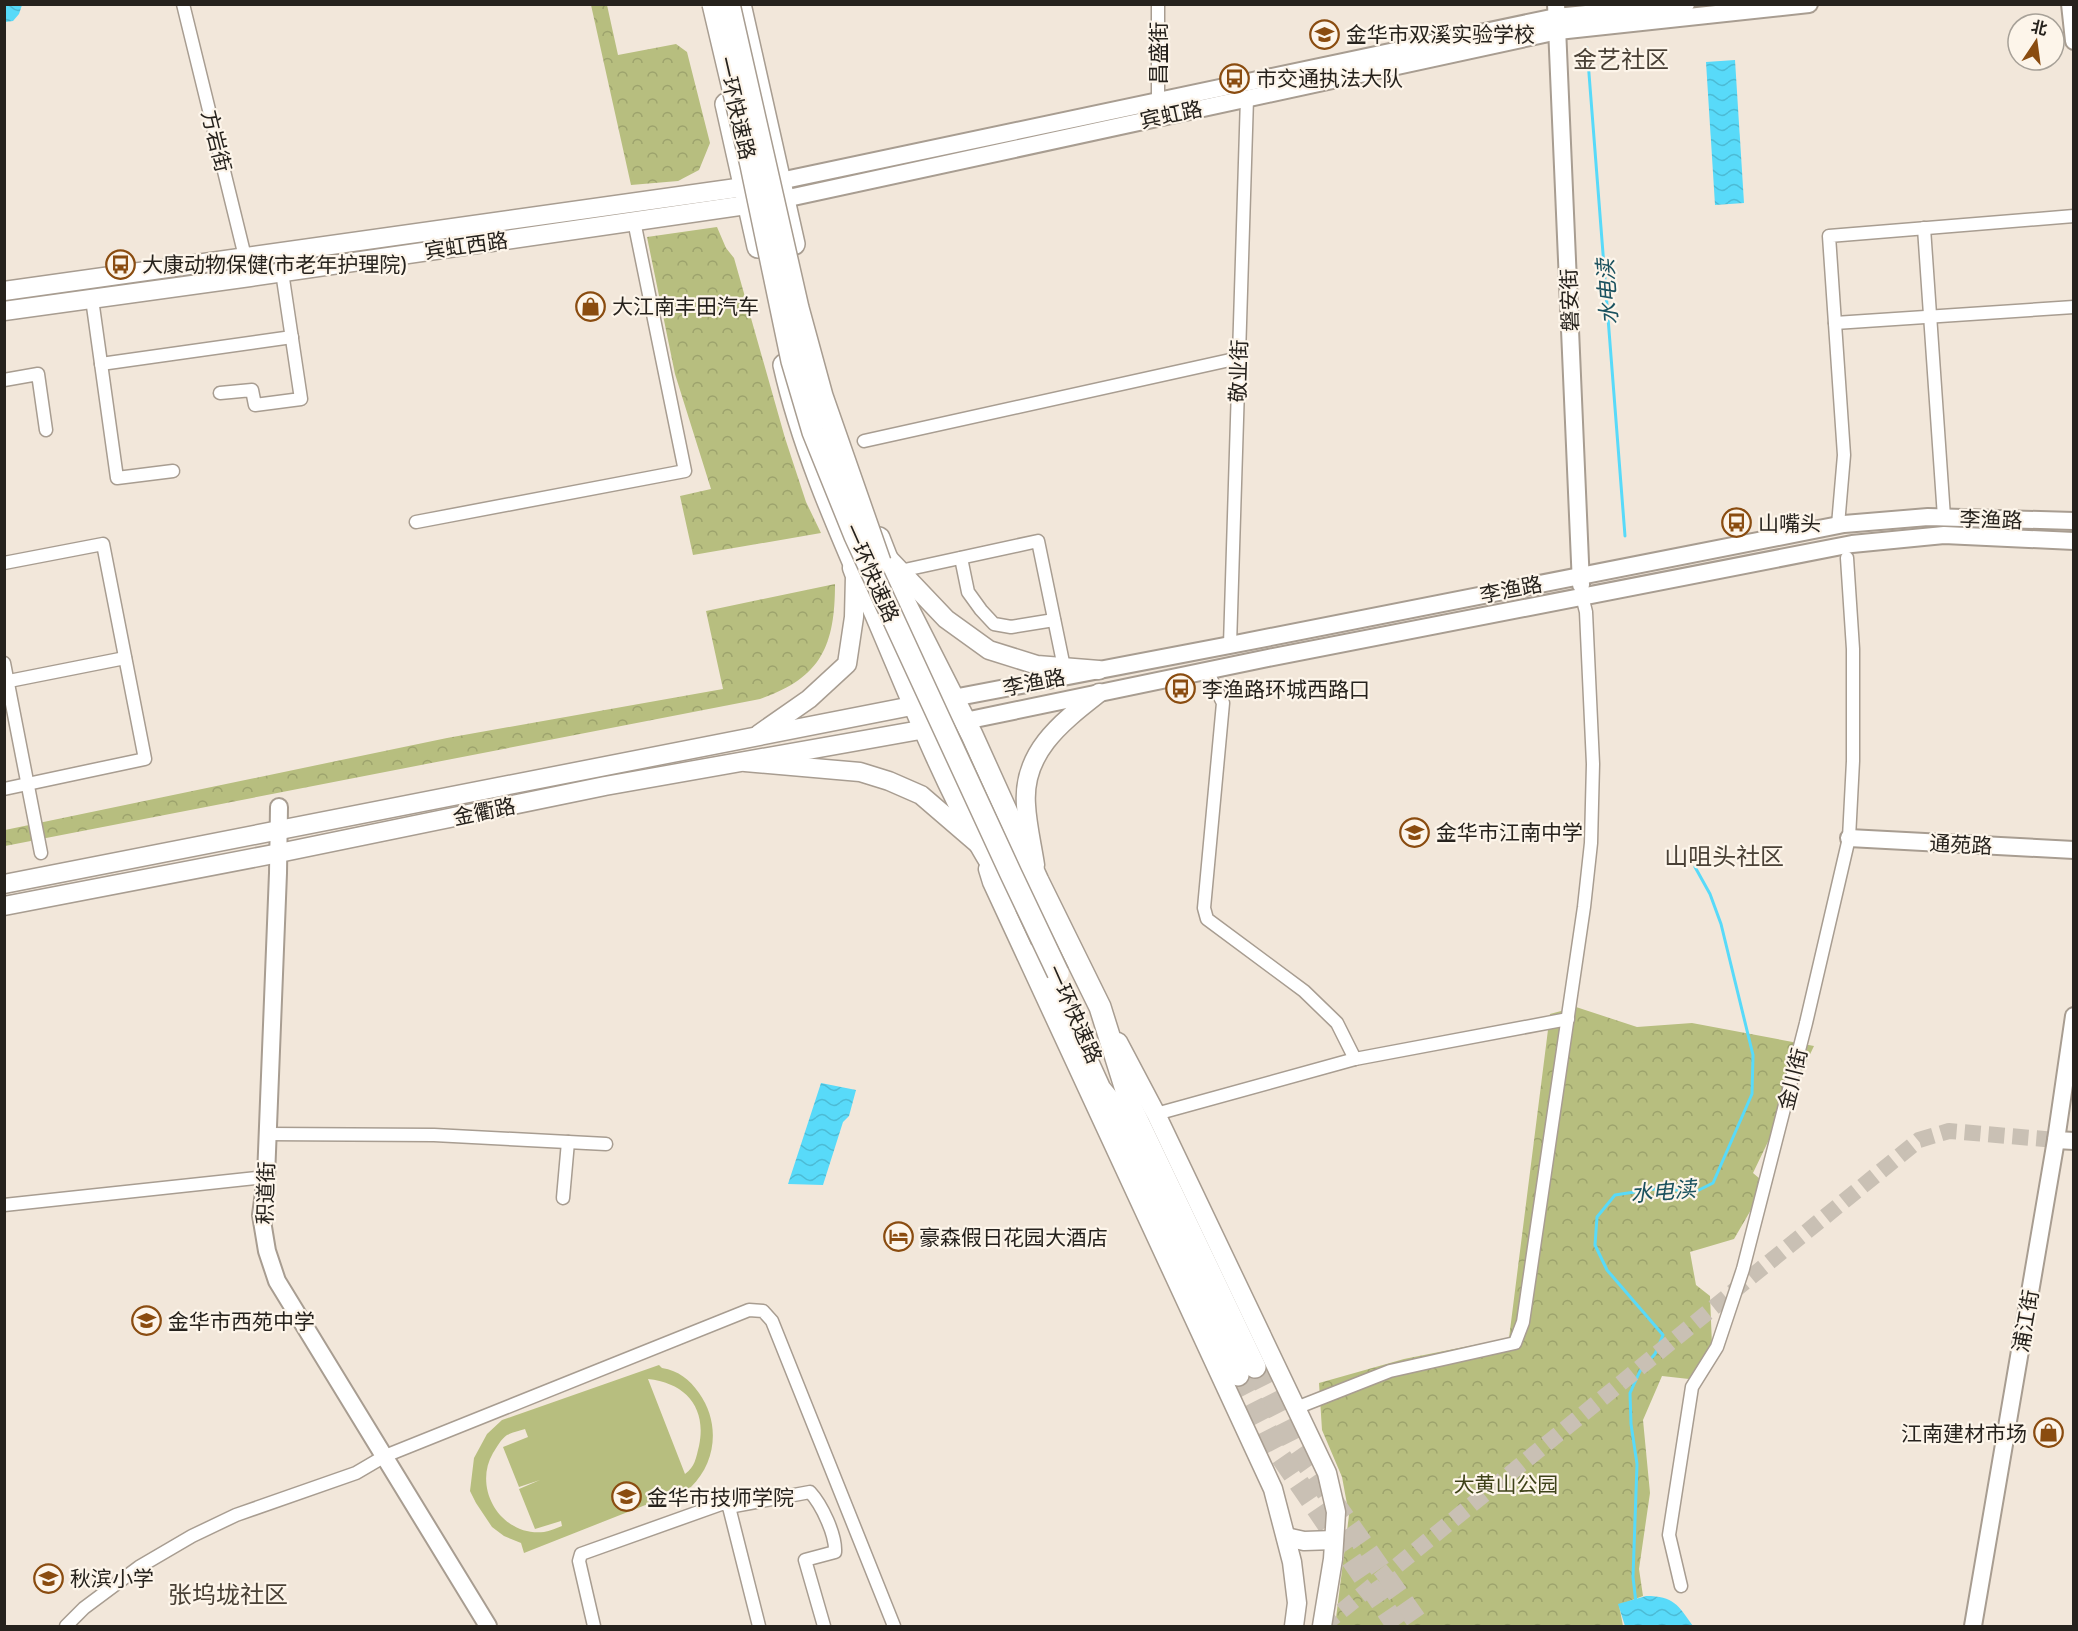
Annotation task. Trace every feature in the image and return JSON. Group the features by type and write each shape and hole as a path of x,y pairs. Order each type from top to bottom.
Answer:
{"highway":[{"path":"703,4 792,399 826,495 924,730 981,846 1002,878 1100,1089 1125,1110"},
{"name":"一环快速路","path":"713,4 751,165 792,361 813,432 855,536 1011,874 1064,972"},
{"name":"一环快速路","path":"729,4 798,308 819,385 883,570 1125,1110"},
{"path":"740,4 820,367 860,487 902,597 965,721 1038,881 1100,1007 1125,1110 1247,1371"}],"main road":[{"name":"宾虹路","path":"782,190 1158,101 1557,17 1686,4"},
{"name":"宾虹路","path":"782,190 1247,98 1557,17 1809,4"},
{"path":"2070,4 2073,41"},
{"name":"磐安街","path":"1557,17 1582,596"},
{"name":"宾虹西路","path":"4,291 782,190"},
{"name":"宾虹西路","path":"4,311 634,220 746,196"},
{"name":"李渔路","path":"1099,670 1838,525 1928,517 2073,521"},
{"name":"李渔路","path":"965,721 1582,596 1852,544 1944,535 2073,540"},
{"path":"757,736 808,699 846,664 854,617 855,576 848,548"},
{"path":"886,555 946,619 989,650 1065,672 1099,670"},
{"name":"李渔路","path":"953,698 1065,672"},
{"path":"1038,881 1025,803 1029,774 1039,750 1057,726 1099,693"},
{"name":"金衢路","path":"4,884 953,698"},
{"name":"金衢路","path":"4,906 279,853 605,786 965,721"},
{"path":"745,762 860,772 889,781 921,795 981,846 996,892 1273,1489 1292,1562 1297,1603 1294,1626"},
{"name":"积道街","path":"279,807 266,1177 261,1215 267,1251 277,1281 488,1626"},
{"name":"通苑路","path":"1849,838 2073,850"},
{"path":"1100,1007 1156,1113 1327,1473 1336,1512 1334,1559 1322,1626"},
{"name":"浦江街","path":"1973,1626 2056,1140 2073,1016"},
{"path":"2056,1140 2073,1141"},
{"path":"1286,1537 1304,1541 1334,1540"}],"street":[{"name":"方岩街","path":"183,4 250,277"},
{"name":"昌盛街","path":"1158,4 1158,101"},
{"name":"敬业街","path":"1230,645 1247,98"},
{"path":"1838,525 1844,455 1829,236 2073,216"},
{"path":"416,522 685,471 634,220"},
{"path":"1924,228 1944,517"},
{"path":"220,393 252,390 255,405 301,399 282,272"},
{"path":"92,299 117,478 173,471"},
{"path":"1835,323 2073,307"},
{"path":"101,364 292,336"},
{"path":"864,441 1239,358"},
{"path":"4,380 38,374 46,430"},
{"path":"900,571 1038,541 1065,672"},
{"path":"4,563 103,543 145,759 4,789"},
{"path":"961,558 968,592 994,624 1011,627 1054,620"},
{"name":"金川街","path":"1681,1586 1669,1535 1692,1387 1717,1347 1743,1269 1806,1023 1849,838 1853,761 1853,660 1847,558"},
{"path":"1296,1408 1390,1371 1515,1343 1523,1322 1568,1019 1591,843 1593,764 1586,612 1582,596"},
{"path":"6,682 125,658"},
{"path":"4,663 41,853"},
{"path":"1207,671 1223,703 1204,908 1208,919 1304,991 1337,1023 1355,1059"},
{"path":"1156,1113 1355,1059 1568,1019"},
{"path":"267,1134 434,1135 606,1144"},
{"path":"562,1198 568,1142"},
{"path":"4,1205 266,1177"},
{"path":"66,1626 84,1608 139,1568 192,1536 237,1515 356,1473 385,1456 749,1310 763,1311 772,1320 894,1626"},
{"path":"729,1507 810,1492 818,1500 836,1543 835,1552 805,1560 824,1626"},
{"path":"594,1626 579,1561 581,1554 723,1503 729,1507 759,1626"}],"green space":[{"path":"591,5 607,5 618,55 676,44 687,52 710,143 699,170 678,181 631,185"},
{"path":"717,227 726,248 734,258 785,438 806,502 821,533 693,555 680,496 711,489 675,374 647,237"},
{"path":"835,584 832,625 820,657 811,670 797,681 781,691 760,699 5,846 5,830 447,738 723,689 706,611"},
{"name":"大黄山公园","path":"1576,1007 1637,1027 1692,1023 1814,1046 1753,1173 1766,1184 1734,1239 1690,1252 1696,1285 1710,1296 1712,1345 1689,1379 1662,1376 1643,1420 1650,1493 1639,1569 1643,1596 1619,1605 1623,1626 1335,1626 1349,1515 1342,1477 1322,1430 1319,1383 1404,1359 1509,1338 1550,1014"},
{"path":"659,1365 683,1376 699,1393 710,1416 713,1441 706,1466 691,1487 524,1553 521,1543 504,1536 492,1527 470,1491 474,1458 487,1434 502,1420","holes":["648,1379 661,1381 683,1392 696,1409 701,1432 699,1446 693,1465 685,1474","525,1429 528,1437 503,1447 519,1487 540,1480 519,1489 535,1529 561,1521 562,1526 544,1532 529,1532 515,1527 504,1519 495,1508 486,1481 487,1467 501,1441 507,1435"]}],"water":[{"path":"5,4 22,5 13,21 5,22"},
{"path":"1735,60 1744,203 1715,205 1706,62"},
{"path":"821,1083 856,1090 849,1116 843,1122 823,1185 788,1184"},
{"path":"1646,1596 1663,1598 1674,1603 1693,1626 1625,1626 1618,1604"}],"waterway":[{"name":"水电渎","path":"1587,48 1625,536"},
{"name":"水电渎","path":"1636,1603 1633,1577 1637,1464 1631,1424 1630,1393 1640,1371 1655,1354 1663,1335 1607,1270 1595,1245 1597,1217 1615,1195 1654,1189 1697,1191 1713,1183 1752,1094 1753,1055 1721,924 1710,894 1695,867"}],"tunnel":[{"path":"1323,1626 1919,1140 1949,1131 2056,1140"},
{"path":"1255,1367 1295,1447 1416,1620 1423,1626"},
{"path":"1238,1375 1279,1454 1397,1626"}],"place":[{"name":"金华市双溪实验学校","path":"1325,34"},
{"name":"市交通执法大队","path":"1235,78"},
{"name":"大康动物保健(市老年护理院)","path":"121,264"},
{"name":"大江南丰田汽车","path":"591,306"},
{"name":"山嘴头","path":"1737,523"},
{"name":"李渔路环城西路口","path":"1181,689"},
{"name":"金华市江南中学","path":"1415,832"},
{"name":"豪森假日花园大酒店","path":"898,1237"},
{"name":"金华市西苑中学","path":"147,1321"},
{"name":"江南建材市场","path":"2048,1433"},
{"name":"金华市技师学院","path":"626,1497"},
{"name":"秋滨小学","path":"49,1578"}],"district":[{"name":"金艺社区","path":"1621,58"},
{"name":"山咀头社区","path":"1724,855"},
{"name":"张坞垅社区","path":"228,1593"}]}
